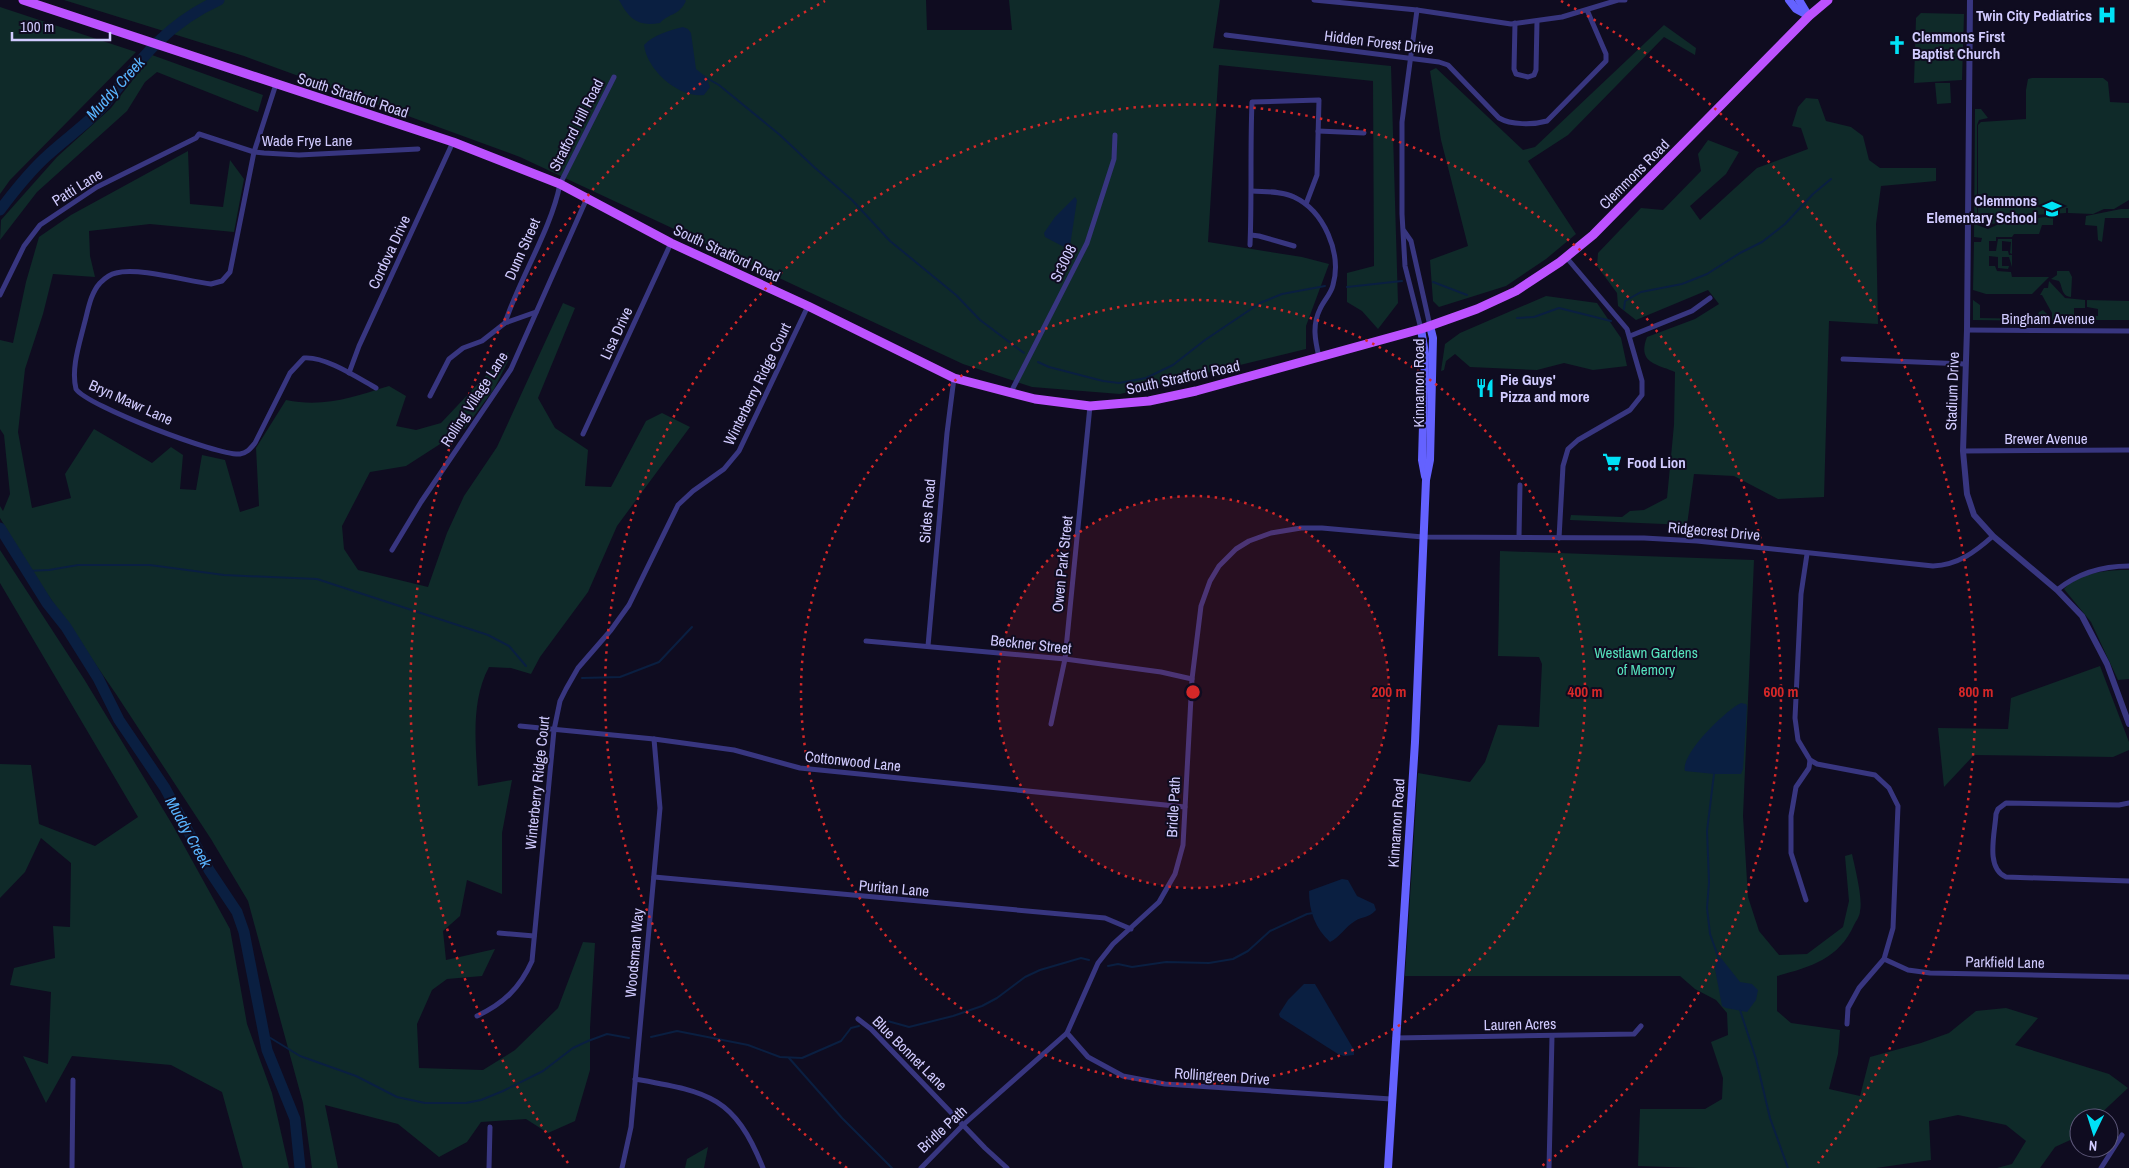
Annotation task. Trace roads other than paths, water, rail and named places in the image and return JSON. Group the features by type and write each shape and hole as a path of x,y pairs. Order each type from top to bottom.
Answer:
{"main road":[{"name":"South Stratford Road","path":"23,0 453,142 560,184 671,242 808,306 954,378 1010,394 1090,406 1150,401 1196,391 1426,328"},
{"path":"1790,0 1796,9 1809,16"},
{"path":"1799,0 1809,16"},
{"name":"Clemmons Road","path":"1426,328 1506,296 1528,284 1566,257 1614,214 1809,16 1828,0"},
{"name":"Kinnamon Road","path":"1388,1168 1415,742 1426,480 1422,460 1426,328"}],"street":[{"path":"1314,0 1417,10 1515,23 1562,17 1625,0"},
{"name":"Stadium Drive","path":"1970,0 1967,330 1963,451 1969,503 1974,515 1992,536 2076,608 2090,628 2107,664 2129,724"},
{"name":"Kinnamon Road","path":"1417,10 1402,122 1402,214 1405,266 1426,328"},
{"name":"Hidden Forest Drive","path":"1226,35 1439,62 1448,65 1499,118 1506,122 1539,124 1547,121 1606,61 1606,54 1587,10"},
{"path":"1515,23 1514,69 1516,74 1528,77 1534,75 1536,70 1537,21"},
{"name":"Stratford Hill Road","path":"560,184 614,77"},
{"name":"Bryn Mawr Lane","path":"276,84 254,152 237,240 227,277 217,284 133,272 116,273 105,279 97,287 91,301 77,359 76,389 87,399 131,418 212,449 239,454 247,452 255,443 283,386 300,361 310,358 349,373 376,388"},
{"path":"1250,245 1252,102 1319,100 1317,176 1306,204"},
{"path":"1318,131 1364,133"},
{"name":"Wade Frye Lane","path":"199,134 254,152 299,155 418,149"},
{"name":"Patti Lane","path":"0,295 24,246 40,225 97,187 196,138 199,134"},
{"name":"Sr3008","path":"1010,394 1087,243 1114,159 1115,135"},
{"name":"Cordova Drive","path":"349,373 359,346 453,142"},
{"name":"Dunn Street","path":"505,323 513,297 556,202 560,184"},
{"path":"1252,191 1284,194 1306,204 1327,230 1335,265 1333,284 1321,308 1315,326 1314,334 1319,357"},
{"name":"Rolling Village Lane","path":"392,550 421,502 511,369 587,198"},
{"name":"Kinnamon Road","path":"1404,231 1410,241 1415,263 1426,328"},
{"path":"1251,235 1294,246"},
{"name":"Lisa Drive","path":"583,434 671,242"},
{"path":"1560,538 1564,466 1568,449 1578,440 1630,410 1642,395 1642,380 1630,336 1614,312 1566,257"},
{"path":"1405,266 1415,263"},
{"path":"1630,336 1692,311 1710,298"},
{"name":"Winterberry Ridge Court","path":"477,1016 506,999 522,981 532,961 554,730 560,701 566,688 578,668 624,612 674,513 693,491 730,464 739,451 808,306"},
{"path":"430,396 449,359 464,348 482,341 505,323 536,312"},
{"name":"Bingham Avenue","path":"1967,330 2129,330"},
{"path":"1843,358 1965,364"},
{"name":"Sides Road","path":"928,646 946,433 954,378"},
{"name":"Owen Park Street","path":"1051,724 1065,660 1090,406"},
{"name":"Brewer Avenue","path":"1963,451 2129,450"},
{"path":"1519,537 1520,485"},
{"name":"Bridle Path","path":"920,1168 963,1125 1067,1033 1098,963 1113,944 1159,902 1175,874 1183,845 1192,679 1200,614 1210,581 1219,566 1227,557 1249,541 1271,532 1301,528 1322,528 1423,537"},
{"name":"Ridgecrest Drive","path":"1423,537 1672,539 1807,554 1943,565 1952,564 1970,554 1992,536"},
{"path":"1807,554 1801,594 1795,718 1798,740 1810,760 1817,764 1875,775 1889,788 1898,806 1893,928 1884,959 1859,988 1848,1008 1847,1024"},
{"path":"2057,590 2074,578 2090,571 2129,566"},
{"name":"Beckner Street","path":"866,642 928,646 1065,660 1160,672 1192,679"},
{"name":"Cottonwood Lane","path":"520,726 654,739 734,750 800,768 1185,807"},
{"name":"Woodsman Way","path":"622,1168 631,1127 660,797 654,739"},
{"path":"1806,900 1791,853 1791,816 1796,787 1809,768 1810,760"},
{"path":"2129,803 2119,805 2006,803 1998,809 1996,814 1993,862 1997,871 2006,877 2129,881"},
{"name":"Puritan Lane","path":"654,876 1105,918 1131,929"},
{"path":"499,933 534,936"},
{"name":"Parkfield Lane","path":"1884,959 1908,970 1930,973 2129,977"},
{"name":"Blue Bonnet Lane","path":"858,1019 871,1029 1007,1168"},
{"name":"Lauren Acres","path":"1395,1038 1634,1034 1641,1026"},
{"name":"Rollingreen Drive","path":"1067,1033 1088,1057 1123,1076 1156,1083 1391,1099"},
{"path":"1549,1168 1552,1036"},
{"path":"635,1078 692,1090 720,1103 736,1117 754,1147 763,1168"},
{"path":"72,1080 72,1168"},
{"path":"489,1168 490,1126"},
{"path":"2101,1168 2122,1135"}],"water":[{"path":"619,0 686,1 677,12 660,23 646,24 631,17"},
{"path":"683,27 691,33 696,69 706,77 710,87 704,95 694,95 674,87 657,73 646,54 644,45 652,38"},
{"path":"1075,197 1077,200 1070,246 1066,248 1045,237 1044,233 1055,217"},
{"path":"1741,703 1747,706 1743,769 1741,774 1685,771 1685,763 1705,733 1725,714"},
{"path":"1342,879 1348,880 1357,896 1374,904 1376,910 1370,915 1351,923 1330,942 1320,931 1314,919 1309,891"},
{"path":"1717,958 1721,958 1740,982 1752,984 1758,990 1756,1000 1747,1012 1722,1006 1715,969"},
{"path":"1304,984 1315,984 1354,1050 1354,1055 1344,1056 1338,1054 1280,1017 1279,1014 1288,1000"}],"waterway":[{"name":"Muddy Creek","path":"0,210 41,161 105,104 155,44 184,20 219,0"},
{"path":"703,76 719,85 780,135 852,200 890,241 956,295 980,320 1024,353"},
{"path":"1624,309 1625,301 1641,292 1682,284 1707,274 1740,253 1762,242 1785,224 1813,194 1831,179"},
{"path":"1347,287 1402,281"},
{"path":"1433,282 1467,295"},
{"path":"1038,362 1049,367 1103,381 1119,383 1146,378 1173,365 1205,340 1260,303 1282,294 1325,286"},
{"path":"1517,318 1534,317 1559,308 1611,321"},
{"name":"Muddy Creek","path":"0,528 47,603 66,627 98,678 119,720 165,788 209,870 237,912 244,932 267,1050 295,1119 300,1168"},
{"path":"27,571 49,570 78,565 150,565 224,575 317,579 488,635 509,646 526,666"},
{"path":"582,678 620,677 659,662 692,627"},
{"path":"1714,774 1707,831 1709,882 1707,908 1710,934 1719,959"},
{"path":"1108,966 1118,964 1132,967 1166,962 1209,963 1233,959 1248,951 1270,931 1313,913"},
{"path":"872,1023 884,1020 909,1027 953,1016 982,1006 997,998 1025,977 1040,970 1081,958 1089,960"},
{"path":"1740,1010 1756,1059 1770,1118 1788,1168"},
{"path":"651,1037 677,1031 748,1045 780,1057 802,1058 841,1041 851,1028 859,1026"},
{"path":"264,1034 300,1056 356,1076 397,1097 425,1103 466,1103 481,1100 543,1071 573,1048 588,1041 607,1034 629,1038"},
{"path":"789,1058 842,1118 892,1168"}],"place":[{"name":"Twin City Pediatrics","path":"2107,15"},
{"name":"Clemmons First Baptist Church","path":"1897,45"},
{"name":"Clemmons Elementary School","path":"2052,209"},
{"name":"Pie Guys' Pizza and more","path":"1485,388"},
{"name":"Food Lion","path":"1612,462"}],"park label":[{"name":"Westlawn Gardens of Memory","path":"1646,660"}]}
